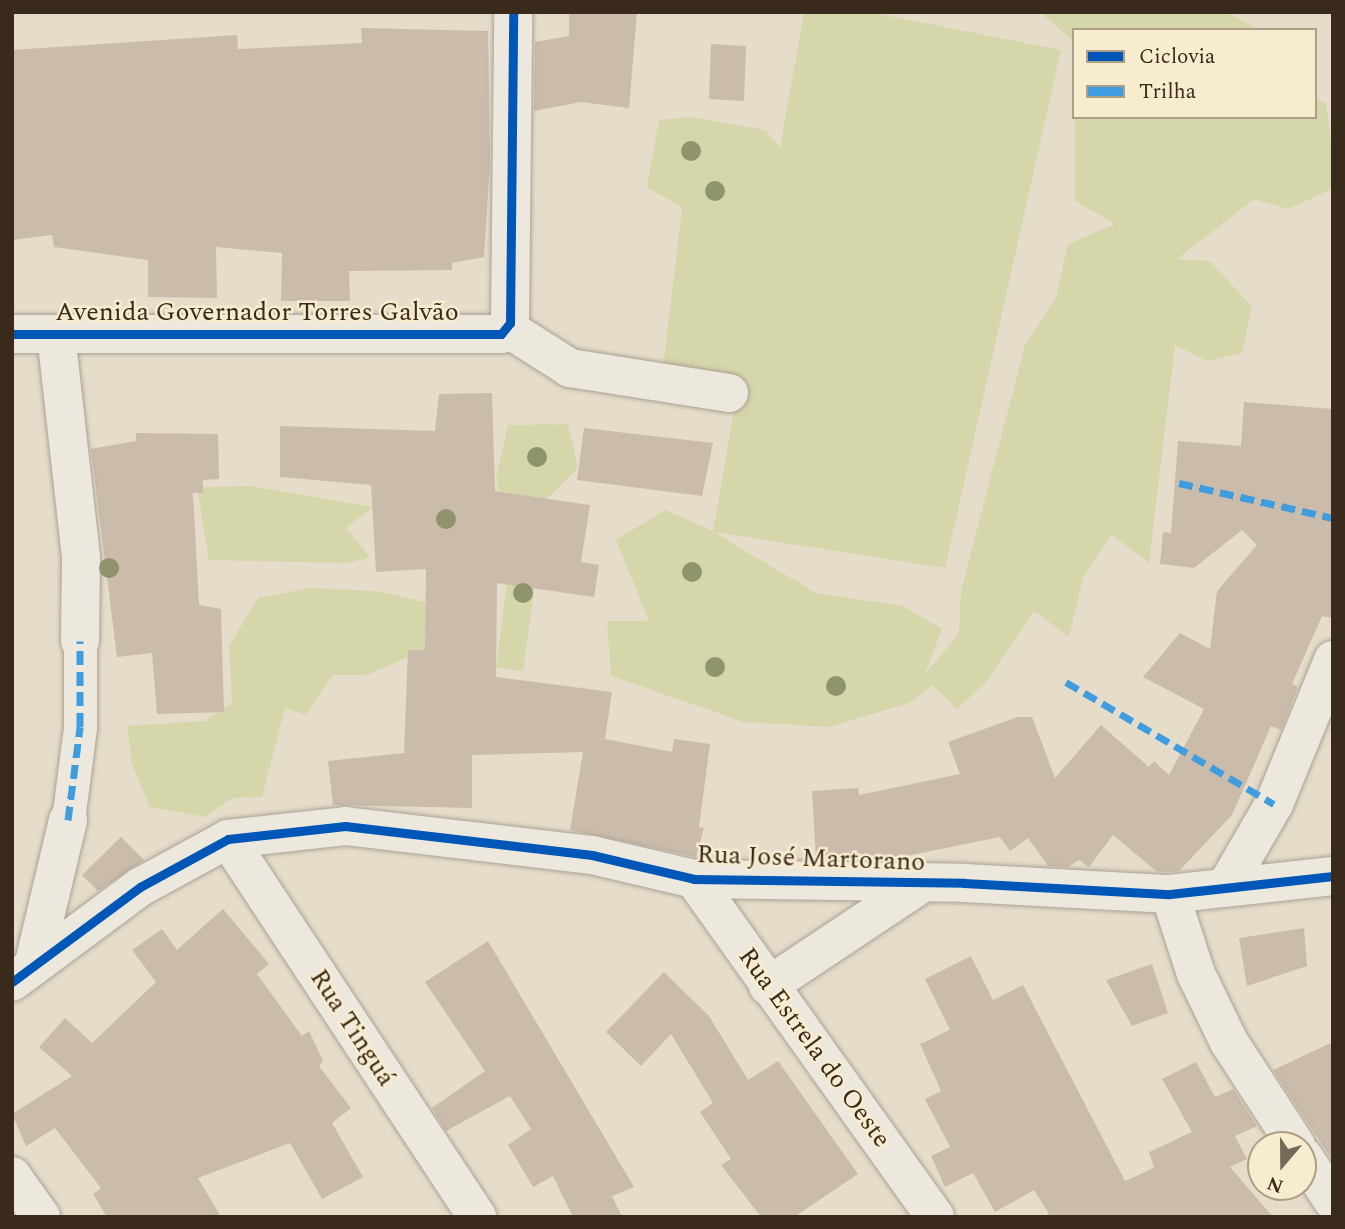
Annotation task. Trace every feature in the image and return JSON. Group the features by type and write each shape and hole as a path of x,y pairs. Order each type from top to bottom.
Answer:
{"street":[{"path":"513,12 504,331 569,368 729,393"},
{"name":"Avenida Governador Torres Galvão","path":"12,334 504,331"},
{"path":"23,973 68,820 80,727 81,558 55,334"},
{"path":"1227,886 1274,804 1333,660"},
{"name":"Rua José Martorano","path":"23,973 140,887 228,839 345,826 592,855 694,879 918,886 964,883 1170,894 1333,876"},
{"name":"Rua Tinguá","path":"228,839 477,1217"},
{"name":"Rua Estrela do Oeste","path":"694,879 929,1215"},
{"path":"768,986 918,886"},
{"path":"1170,894 1196,974 1229,1042 1287,1131"},
{"path":"12,1176 41,1217"},
{"path":"1317,1177 1333,1201"}],"green space":[{"path":"804,12 869,12 1061,50 945,568 714,532 816,593 903,606 942,629 925,674 959,634 961,591 1025,345 1056,297 1068,244 1115,224 1075,201 1075,119 1317,119 1317,97 1326,104 1333,155 1333,188 1289,209 1254,199 1177,259 1210,261 1252,307 1242,353 1207,361 1175,345 1149,563 1111,534 1083,578 1069,637 1034,611 985,683 957,709 932,685 909,703 829,727 744,722 611,676 607,621 649,621 616,540 665,510 713,531 738,388 662,376 682,208 647,187 659,120 691,117 765,130 780,148"},
{"path":"1040,12 1227,12 1255,28 1072,28 1072,40"},
{"path":"568,424 578,468 547,499 523,671 496,668 509,566 508,523 496,478 508,425"},
{"path":"251,486 373,507 346,528 370,557 347,563 209,560 197,487"},
{"path":"310,588 378,591 428,603 427,649 367,675 333,675 306,715 285,708 262,797 232,798 205,817 150,807 132,764 127,726 205,721 232,703 229,646 258,598"}],"building":[{"path":"569,12 637,12 629,108 581,102 534,111 535,42 569,36"},
{"path":"361,28 488,31 490,161 484,257 452,263 452,270 349,271 350,301 281,301 282,253 216,247 217,298 148,297 148,260 54,247 52,235 12,240 12,50 237,35 238,49 362,43"},
{"path":"711,44 746,46 744,101 709,99"},
{"path":"492,393 495,491 590,505 581,562 599,565 594,597 497,583 496,677 612,692 605,739 672,752 674,739 710,744 699,827 704,828 696,857 570,830 583,752 472,755 472,808 333,805 328,761 404,753 408,650 425,650 426,569 376,572 371,485 280,477 280,426 435,431 439,394"},
{"path":"1244,402 1333,409 1333,618 1322,616 1292,684 1298,687 1281,730 1271,726 1232,815 1179,871 1156,871 1113,835 1089,867 1079,860 1068,867 1048,866 1028,838 1010,851 1000,837 887,860 816,859 812,791 858,788 859,795 960,774 948,742 1018,717 1032,717 1055,778 1101,725 1149,767 1154,761 1169,775 1204,709 1143,677 1180,633 1210,649 1217,591 1257,545 1242,530 1194,568 1160,564 1163,532 1171,533 1178,441 1241,446"},
{"path":"584,428 713,443 702,496 577,480"},
{"path":"136,433 218,434 219,479 203,480 203,493 193,493 199,605 221,609 224,712 157,714 152,653 117,657 91,449 136,441"},
{"path":"121,837 144,860 98,891 82,875"},
{"path":"223,909 269,964 257,974 302,1036 309,1031 323,1061 319,1066 351,1108 332,1123 363,1177 322,1199 290,1143 198,1178 221,1217 107,1217 93,1194 101,1188 55,1128 26,1146 12,1114 72,1076 39,1047 65,1018 92,1043 156,982 132,950 162,929 177,950"},
{"path":"1304,928 1307,966 1247,986 1239,938"},
{"path":"488,941 634,1187 612,1196 622,1217 573,1217 553,1176 533,1187 508,1145 531,1129 510,1096 446,1131 432,1108 485,1071 425,982"},
{"path":"971,956 993,1000 1023,985 1125,1181 1154,1168 1149,1152 1192,1132 1162,1079 1196,1062 1215,1097 1233,1089 1257,1126 1235,1136 1247,1159 1230,1167 1247,1187 1247,1201 1259,1201 1273,1217 1042,1217 1049,1214 1034,1190 995,1212 973,1173 945,1187 931,1156 950,1147 925,1099 941,1091 920,1044 950,1030 925,979"},
{"path":"1152,964 1168,1013 1132,1026 1106,980"},
{"path":"664,972 709,1016 748,1080 778,1061 858,1174 794,1217 761,1217 721,1165 731,1159 700,1112 713,1103 671,1034 641,1066 606,1032"},
{"path":"1333,1042 1333,1161 1317,1137 1317,1131 1313,1131 1273,1070"}],"marked path":[{"path":"1179,483 1333,518"},
{"path":"68,820 80,727 80,641"},
{"path":"1066,682 1274,804"}],"cycle path":[{"path":"12,334 501,334 510,323 513,12"},
{"path":"12,982 140,887 228,839 345,826 592,855 694,879 964,883 1170,894 1333,876"}]}
